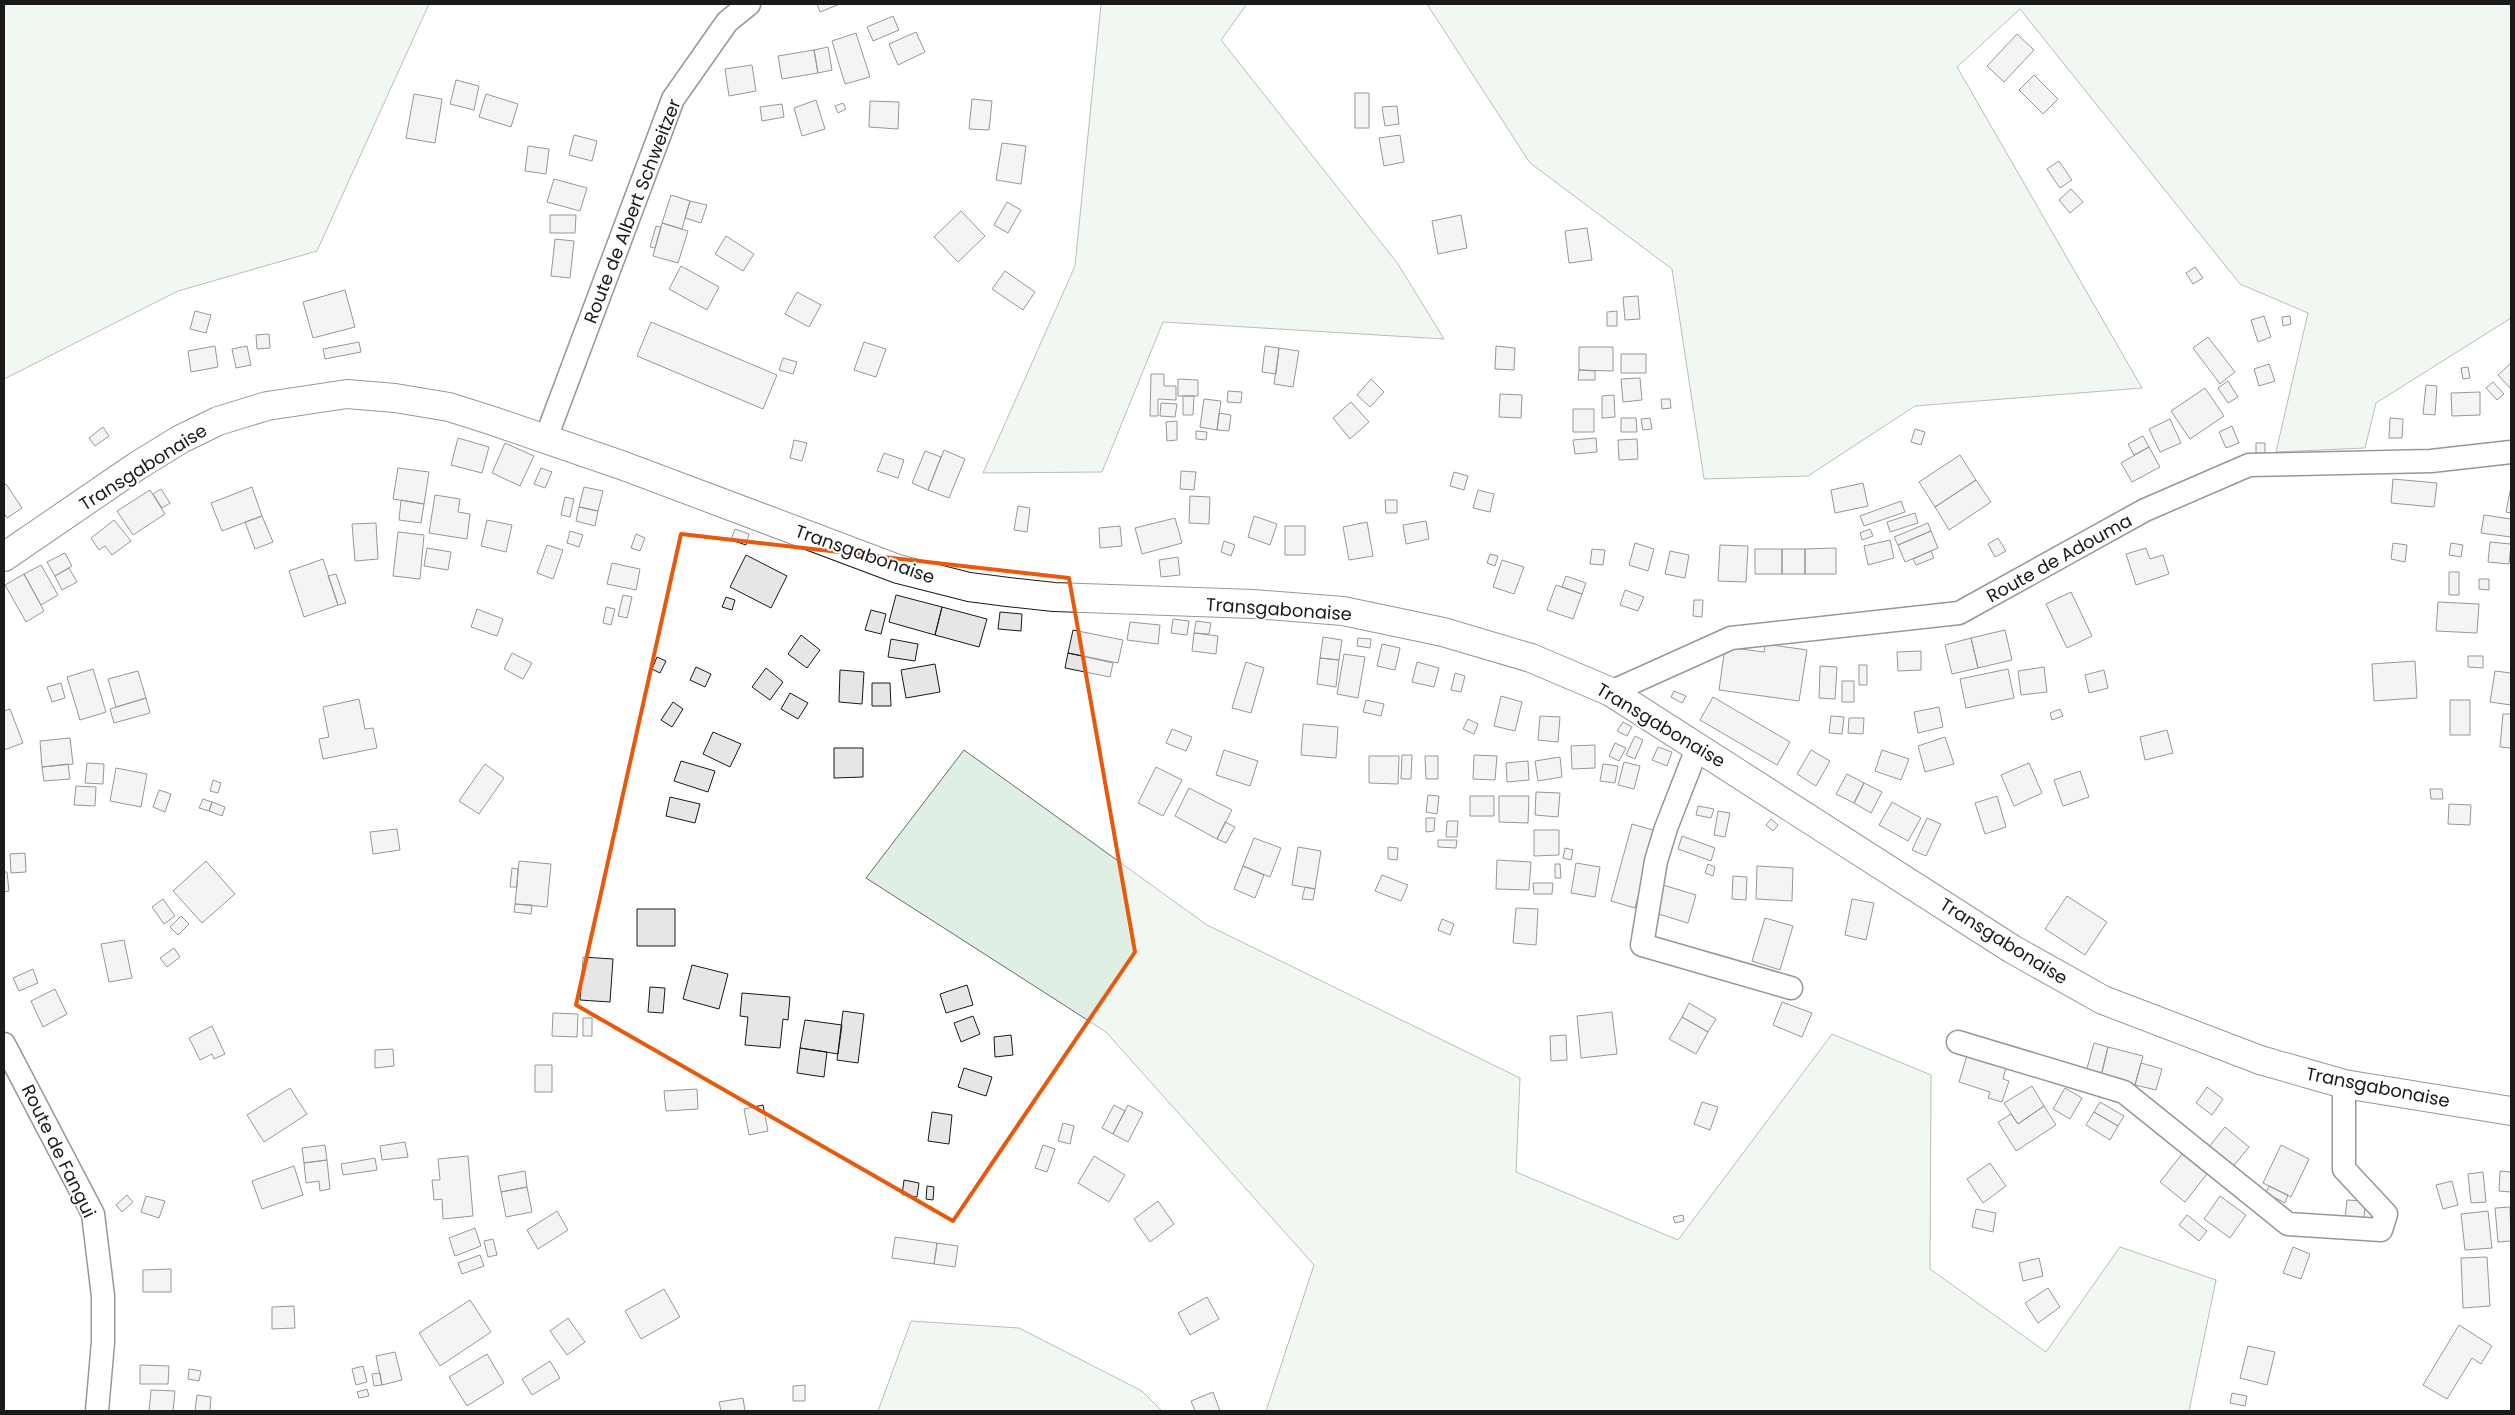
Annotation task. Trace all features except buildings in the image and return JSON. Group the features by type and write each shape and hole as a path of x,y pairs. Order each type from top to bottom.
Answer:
{"highway":[{"name":"Transgabonaise","path":"4,557 181,439 218,421 267,406 347,394 395,398 449,407 546,438 889,566 969,587 1044,596 1288,606 1378,617 1485,643 1572,673 1611,692 2012,949 2088,992 2156,1021 2260,1060 2344,1084 2511,1111"}],"street":[{"name":"Route de Albert Schweitzer","path":"546,438 673,99 727,22 749,4"},
{"name":"Route de Adouma","path":"1611,692 1731,638 1959,613 2145,510 2249,465 2431,461 2511,452"},
{"path":"1698,746 1666,828 1656,861 1642,945 1791,988"},
{"path":"1958,1042 2124,1092 2288,1224 2380,1230 2386,1214 2344,1169 2344,1084"},
{"name":"Route de Fangui","path":"4,1044 79,1183 93,1214 103,1296 103,1342 97,1411"}],"highlighted area":[{"path":"681,534 1069,578 1135,952 953,1221 576,1005"}],"green space":[{"path":"4,4 429,4 317,251 178,291 4,379"},
{"path":"1101,4 1247,4 1221,40 1398,264 1444,339 1163,322 1102,472 983,473 1075,266"},
{"path":"1427,4 2511,4 2511,318 2376,403 2365,448 2276,452 2308,313 2240,284 2020,9 1957,67 2142,388 1915,406 1808,476 1704,479 1672,269 1530,163"},
{"path":"964,750 1207,925 1520,1078 1516,1172 1678,1240 1832,1034 1931,1075 1930,1269 2046,1352 2120,1247 2216,1280 2189,1411 1266,1411 1314,1265 1106,1032 866,878"},
{"path":"911,1321 1019,1328 1142,1391 1162,1411 878,1411"}]}
